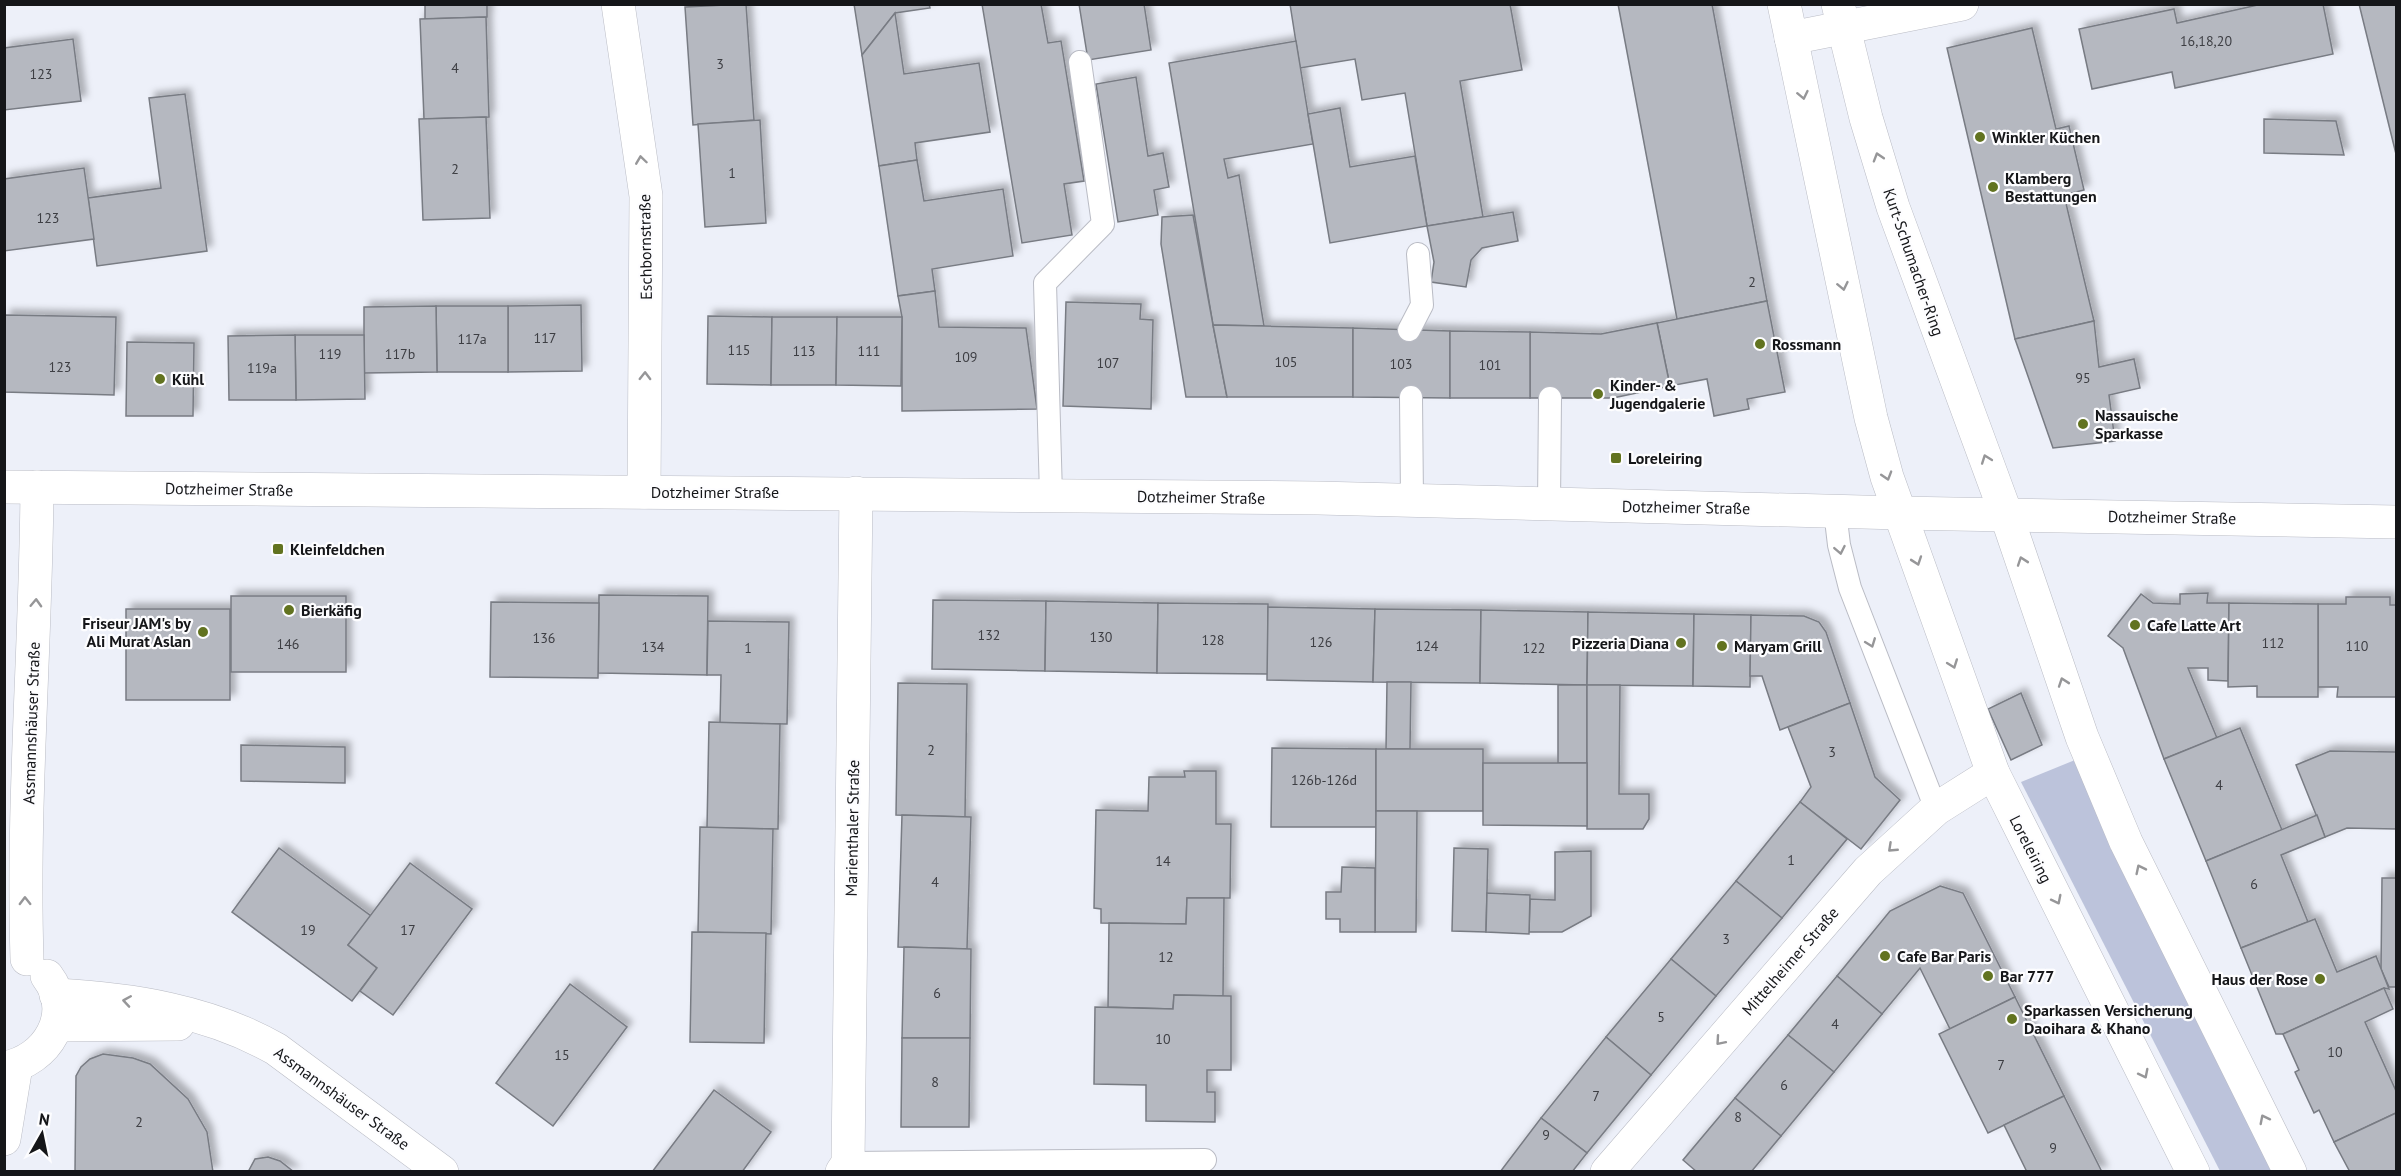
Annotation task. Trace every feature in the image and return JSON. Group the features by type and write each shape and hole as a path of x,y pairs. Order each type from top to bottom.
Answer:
{"main road":[{"name":"Eschbornstraße","path":"618,4 646,196 644,492"},
{"path":"1784,4 1871,418 1900,513"},
{"path":"1791,38 1841,16 1962,4"},
{"name":"Kurt-Schumacher-Ring","path":"1841,16 1893,207 2006,514"},
{"name":"Dotzheimer Straße","path":"4,487 856,493 1412,500 1900,513 2397,522"},
{"name":"Assmannshäuser Straße","path":"37,487 37,590 26,840 16,956 40,968 56,1010 160,1026 204,1019 230,1026 276,1049 442,1172"},
{"name":"Marienthaler Straße","path":"845,1167 856,493"},
{"name":"Loreleiring","path":"1900,513 1993,773 2193,1172"},
{"path":"2006,514 2082,737 2126,842 2290,1172"},
{"name":"Mittelheimer Straße","path":"1607,1172 1868,871 1936,809 1993,773"},
{"path":"4,1139 10,1067 42,1051 56,1010"}],"lane":[{"path":"1051,495 1045,283 1103,224 1080,62"},
{"path":"1409,330 1422,305 1418,254"},
{"path":"1411,397 1412,500"},
{"path":"1549,504 1550,398"},
{"path":"1835,511 1839,545 1850,588 1936,809"},
{"name":"Marienthaler Straße","path":"845,1167 1205,1160"}],"shaded area":[{"path":"2075,760 2273,1171 2220,1171 2021,782"}],"building":[{"path":"425,4 487,4 487,17 425,19"},
{"path":"746,4 754,120 693,125 685,7"},
{"path":"854,4 929,4 930,8 895,13 862,55"},
{"path":"982,4 1041,4 1048,43 1061,41 1084,181 1064,184 1072,235 1022,243"},
{"path":"1079,4 1144,4 1151,50 1088,60"},
{"path":"1290,4 1510,4 1522,70 1460,81 1483,217 1427,226 1405,93 1362,100 1355,59 1300,68"},
{"path":"1618,4 1712,4 1767,301 1677,319"},
{"path":"2262,4 2323,4 2333,54 2175,88 2172,72 2092,89 2079,29 2174,9 2177,23"},
{"path":"2359,4 2396,4 2396,154"},
{"path":"895,13 904,74 979,63 990,132 915,143 917,160 879,166 862,55"},
{"path":"486,17 489,117 424,119 420,19"},
{"path":"2032,28 2056,129 2069,126 2084,190 2064,195 2094,321 2015,339 1947,48"},
{"path":"73,39 81,101 4,110 4,48"},
{"path":"1296,41 1313,144 1224,159 1228,178 1239,175 1264,326 1213,325 1169,63"},
{"path":"1136,77 1148,156 1163,153 1169,187 1154,190 1158,215 1118,222 1096,84"},
{"path":"185,94 207,251 97,266 88,198 161,188 149,98"},
{"path":"1340,108 1350,167 1415,156 1427,226 1330,243 1308,114"},
{"path":"486,117 490,218 423,220 419,119"},
{"path":"2264,119 2336,121 2344,155 2264,153"},
{"path":"760,120 766,223 705,227 698,124"},
{"path":"917,160 924,201 1003,189 1013,256 932,269 935,291 898,296 879,166"},
{"path":"84,168 94,239 4,251 4,179"},
{"path":"1513,212 1518,241 1482,248 1471,260 1466,287 1431,282 1434,262 1427,226"},
{"path":"1193,215 1227,397 1186,397 1161,244 1162,217"},
{"path":"935,291 939,327 1026,328 1037,409 902,411 902,317 898,296"},
{"path":"1767,301 1785,392 1747,399 1749,409 1714,416 1707,379 1670,386 1657,323"},
{"path":"1066,302 1141,304 1140,319 1153,320 1151,409 1063,406"},
{"path":"581,305 582,371 508,372 508,306"},
{"path":"436,306 508,306 508,372 437,372"},
{"path":"436,306 437,372 364,373 364,307"},
{"path":"5,315 116,317 114,395 4,392"},
{"path":"708,316 772,317 771,385 707,384"},
{"path":"772,317 837,317 836,385 771,385"},
{"path":"837,317 902,317 901,386 836,385"},
{"path":"2094,321 2099,367 2134,359 2140,388 2109,395 2115,441 2053,448 2015,339"},
{"path":"1657,323 1670,386 1613,398 1530,398 1530,332 1601,334"},
{"path":"1213,325 1353,328 1353,397 1227,397"},
{"path":"1353,328 1450,331 1450,398 1353,397"},
{"path":"1450,331 1530,332 1530,398 1450,398"},
{"path":"295,335 364,335 365,399 296,400"},
{"path":"295,335 296,400 229,400 228,336"},
{"name":"Kühl","path":"127,342 194,343 193,416 126,416"},
{"path":"2208,593 2207,603 2229,603 2228,681 2208,680 2208,668 2188,668 2217,738 2164,759 2123,648 2108,636 2141,594 2153,603 2180,604 2180,594"},
{"path":"599,595 708,596 707,675 598,673"},
{"path":"231,596 346,596 346,672 231,672"},
{"path":"2346,597 2390,597 2390,605 2396,605 2396,697 2337,697 2338,687 2318,687 2318,604 2346,604"},
{"path":"933,600 1046,601 1045,671 932,669"},
{"path":"1046,601 1158,603 1157,673 1045,671"},
{"path":"491,602 599,603 598,678 490,677"},
{"path":"1158,603 1268,604 1268,674 1157,673"},
{"path":"2229,603 2318,604 2318,697 2257,697 2257,686 2228,687"},
{"path":"1268,607 1375,609 1373,682 1267,680"},
{"path":"126,609 230,609 230,700 126,700"},
{"path":"1375,609 1481,610 1480,683 1373,682"},
{"path":"1481,610 1588,612 1587,685 1480,683"},
{"path":"1588,612 1694,614 1693,686 1587,685"},
{"name":"Maryam Grill","path":"1694,614 1751,615 1750,687 1693,686"},
{"path":"1751,615 1804,616 1819,622 1826,632 1850,703 1780,730 1762,676 1750,676"},
{"path":"708,621 789,622 787,724 720,723 721,675 707,675"},
{"path":"1387,682 1411,682 1410,749 1386,749"},
{"path":"898,683 967,684 965,817 896,815"},
{"path":"1558,685 1587,685 1587,763 1558,763"},
{"path":"1587,685 1620,685 1619,794 1649,794 1649,819 1643,829 1587,829"},
{"path":"2021,693 2042,745 2011,760 1988,709"},
{"path":"1850,703 1875,777 1900,800 1861,849 1800,802 1811,787 1788,727"},
{"path":"709,722 780,724 778,829 707,828"},
{"path":"2240,728 2282,830 2206,861 2164,759"},
{"path":"241,745 345,747 345,783 241,781"},
{"path":"1272,748 1376,749 1376,827 1271,827"},
{"path":"1376,749 1483,749 1483,811 1376,811"},
{"path":"2330,751 2396,752 2396,829 2347,828 2325,837 2296,765"},
{"path":"1483,763 1587,763 1587,826 1483,825"},
{"path":"1184,771 1216,771 1216,824 1231,824 1230,898 1187,898 1186,924 1101,923 1101,909 1094,908 1096,810 1148,811 1149,777 1185,777"},
{"path":"1800,802 1847,839 1782,918 1736,881"},
{"path":"1376,811 1417,811 1416,932 1375,932"},
{"path":"902,815 971,817 967,949 898,947"},
{"path":"2317,815 2325,837 2281,855 2308,922 2241,948 2206,861"},
{"path":"700,827 773,829 771,934 698,932"},
{"path":"279,848 371,916 348,945 377,968 352,1001 232,912"},
{"path":"1454,848 1488,849 1486,932 1452,931"},
{"path":"1591,851 1591,916 1562,932 1529,932 1530,899 1555,900 1555,852"},
{"path":"410,863 472,909 393,1015 360,991 377,968 348,945"},
{"path":"1342,867 1375,868 1375,932 1340,932 1340,919 1326,919 1326,892 1341,892"},
{"path":"2382,878 2396,878 2396,987 2389,987 2381,969"},
{"path":"1736,881 1782,918 1716,996 1671,959"},
{"path":"1940,886 1963,893 2015,997 1950,1029 1920,968 1882,1014 1837,976 1890,911"},
{"path":"1487,893 1530,895 1529,934 1486,932"},
{"path":"1187,898 1224,898 1223,996 1174,995 1173,1009 1108,1007 1109,923 1186,924"},
{"name":"Haus der Rose","path":"2315,919 2337,972 2376,956 2389,989 2384,988 2283,1034 2276,1034 2241,948"},
{"path":"692,932 766,933 764,1043 690,1042"},
{"path":"904,947 971,949 970,1038 902,1038"},
{"path":"1671,959 1716,996 1651,1075 1606,1037"},
{"path":"1837,976 1882,1014 1834,1072 1788,1035"},
{"path":"570,984 627,1027 553,1126 496,1083"},
{"path":"2384,988 2393,1009 2365,1022 2396,1091 2396,1113 2334,1142 2319,1110 2314,1113 2295,1072 2299,1070 2283,1034"},
{"path":"1174,995 1231,996 1231,1070 1207,1070 1207,1092 1215,1092 1215,1122 1146,1121 1146,1085 1094,1084 1095,1007 1173,1009"},
{"path":"2015,997 2064,1096 1988,1133 1939,1034"},
{"path":"1788,1035 1834,1072 1781,1136 1735,1098"},
{"path":"1606,1037 1651,1075 1587,1153 1541,1118"},
{"path":"902,1038 970,1038 969,1127 901,1127"},
{"path":"103,1054 133,1058 150,1064 188,1099 207,1132 213,1172 75,1172 76,1076 81,1067 90,1059"},
{"path":"714,1090 771,1132 742,1172 652,1172"},
{"path":"2064,1096 2102,1172 2027,1172 2004,1125"},
{"path":"1735,1098 1781,1136 1751,1172 1697,1172 1683,1160"},
{"path":"2396,1113 2396,1172 2350,1172 2334,1142"},
{"path":"1541,1118 1587,1153 1572,1172 1500,1172"},
{"path":"268,1157 280,1161 294,1172 248,1172 255,1159"}],"place":[{"name":"Winkler Küchen","path":"1980,137"},
{"name":"Klamberg Bestattungen","path":"1993,187"},
{"name":"Rossmann","path":"1760,344"},
{"name":"Kühl","path":"160,379"},
{"name":"Kinder- & Jugendgalerie","path":"1598,394"},
{"name":"Nassauische Sparkasse","path":"2083,424"},
{"name":"Loreleiring","path":"1616,458"},
{"name":"Kleinfeldchen","path":"278,549"},
{"name":"Bierkäfig","path":"289,610"},
{"name":"Cafe Latte Art","path":"2135,625"},
{"name":"Friseur JAM's by Ali Murat Aslan","path":"203,632"},
{"name":"Pizzeria Diana","path":"1681,643"},
{"name":"Maryam Grill","path":"1722,646"},
{"name":"Cafe Bar Paris","path":"1885,956"},
{"name":"Bar 777","path":"1988,976"},
{"name":"Haus der Rose","path":"2320,979"},
{"name":"Sparkassen Versicherung Daoihara & Khano","path":"2012,1019"}]}
